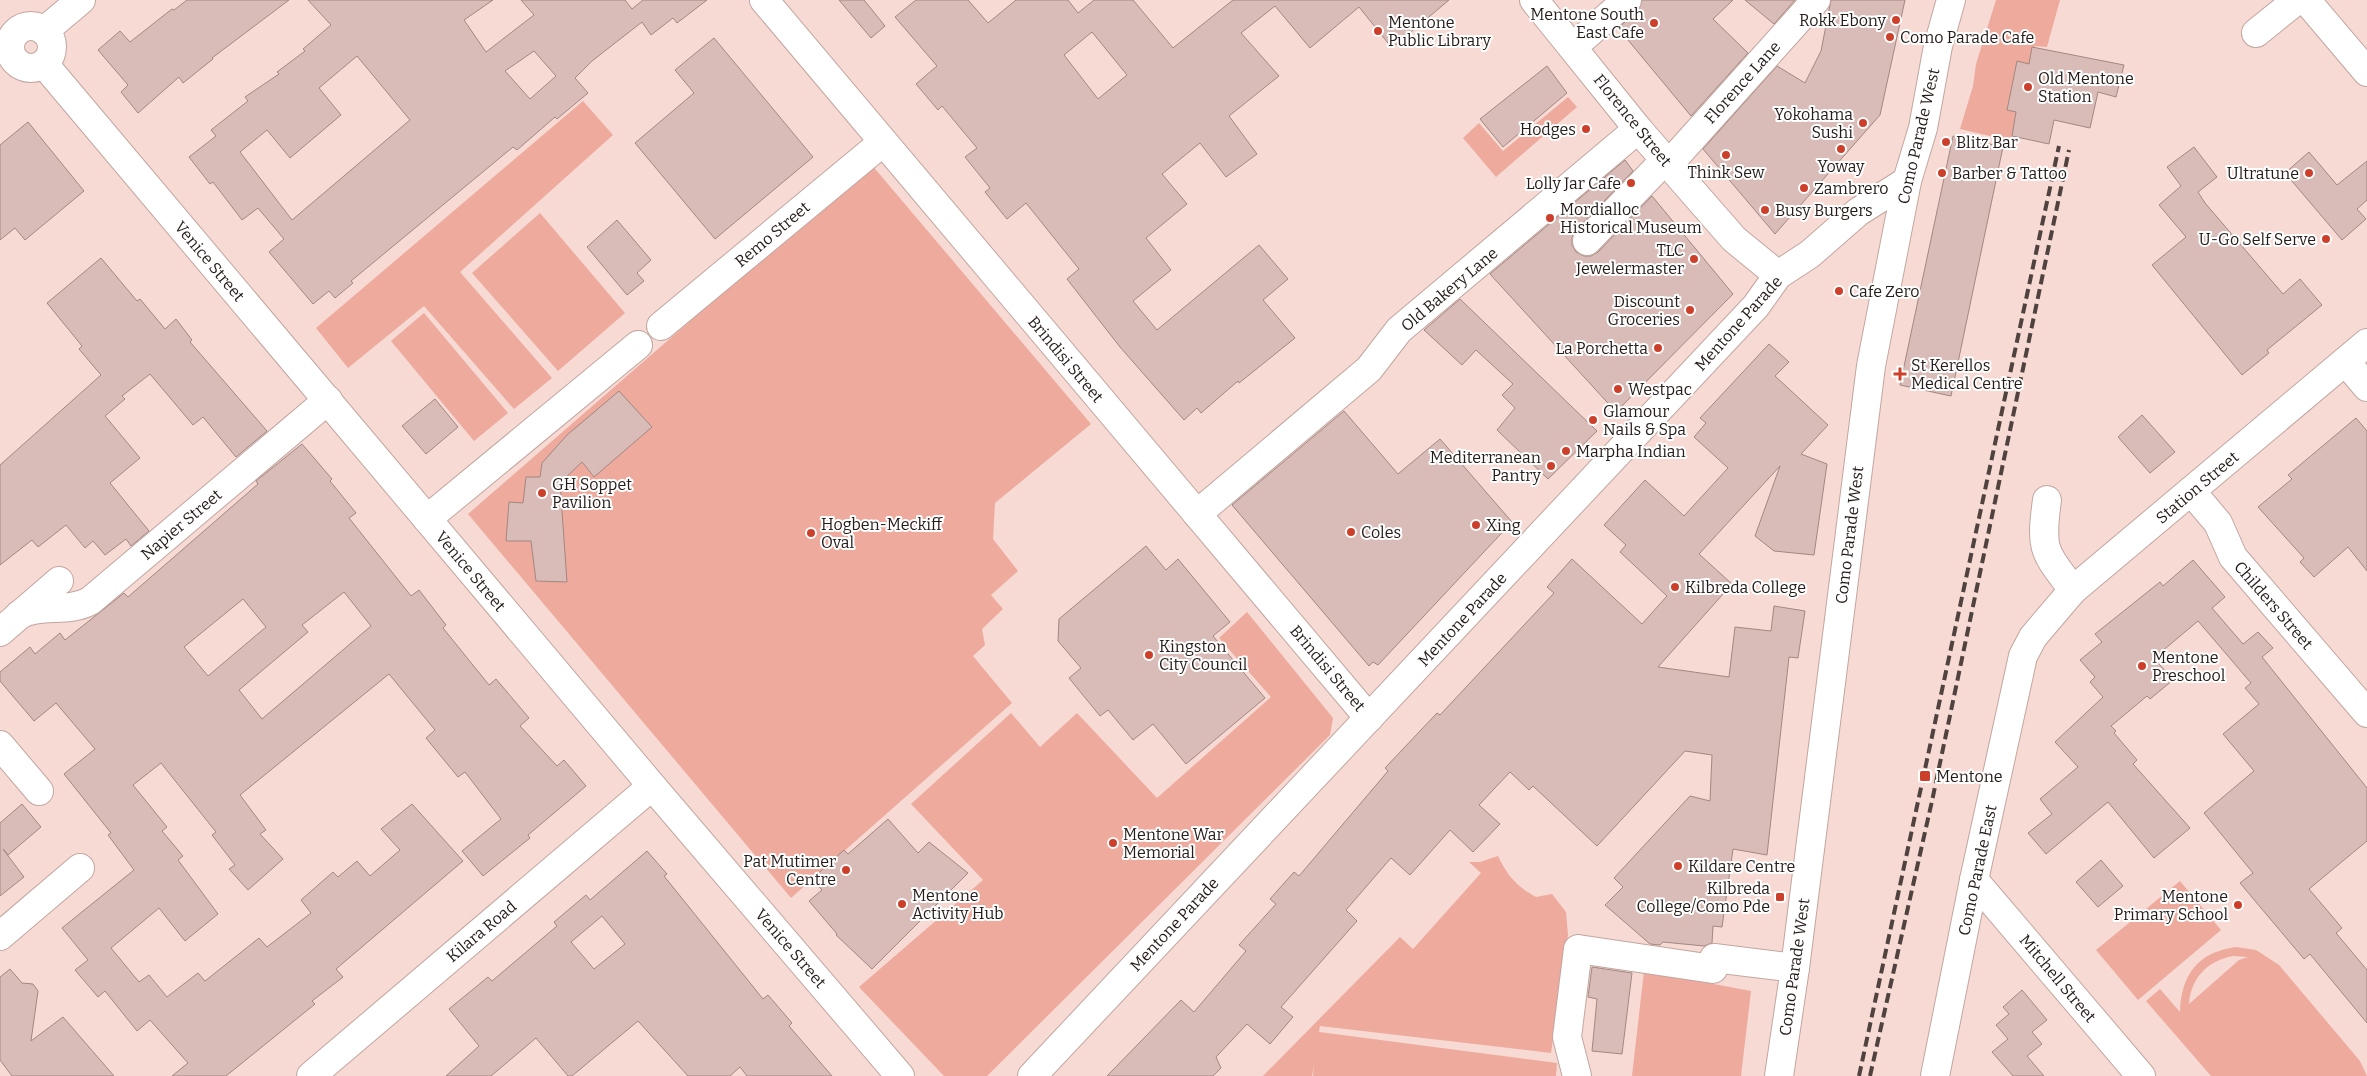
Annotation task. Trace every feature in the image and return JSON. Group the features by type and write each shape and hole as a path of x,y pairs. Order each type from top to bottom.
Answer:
{"street":[{"path":"44,31 81,0"},
{"name":"Brindisi Street","path":"764,0 1369,718"},
{"name":"Florence Street","path":"1534,0 1574,46 1638,129 1734,239 1771,285"},
{"path":"1574,46 1627,0"},
{"name":"Florence Lane","path":"1587,241 1667,162 1816,0"},
{"name":"Como Parade West","path":"1779,1076 1795,968 1870,375 1907,181 1923,128 1938,46 1951,0"},
{"path":"2256,33 2297,0"},
{"path":"2306,0 2367,72"},
{"path":"33,26 44,31 51,41 52,48 44,64 31,68 18,64 7,65 12,36 16,32 21,28 33,26"},
{"name":"Venice Street","path":"44,64 652,786 900,1076"},
{"name":"Old Bakery Lane","path":"1197,514 1369,370 1399,330 1638,129"},
{"name":"Remo Street","path":"661,326 884,142"},
{"name":"Mentone Parade","path":"1032,1076 1756,306 1771,285 1858,212 1907,181"},
{"name":"Station Street","path":"2033,637 2073,590 2367,343"},
{"path":"427,519 638,345"},
{"path":"2346,362 2367,386"},
{"name":"Napier Street","path":"10,624 36,609 74,606 90,601 328,400"},
{"name":"Childers Street","path":"2191,491 2218,523 2233,557 2367,713"},
{"path":"2047,500 2042,532 2044,547 2051,561 2073,590"},
{"name":"Napier Street","path":"10,624 59,581"},
{"name":"Como Parade East","path":"1935,1076 1974,880 2023,656 2033,637"},
{"path":"0,745 39,791"},
{"name":"Kilara Road","path":"311,1076 652,786"},
{"path":"0,936 80,868"},
{"name":"Mitchell Street","path":"1974,880 2142,1076"},
{"path":"1577,1076 1567,1037 1578,949 1713,969 1714,958 1795,968"}],"shaded area":[{"path":"1996,0 2060,0 2047,47 2035,46 2011,141 1960,129 1973,86 1976,64"},
{"path":"1568,97 1577,107 1496,177 1463,138 1479,123 1503,151"},
{"path":"583,101 613,135 460,272 552,378 514,409 424,306 348,368 316,328"},
{"name":"Hogben-Meckiff Oval","path":"871,164 1091,424 995,503 993,539 1018,571 991,595 1003,609 982,629 985,645 973,656 1012,703 791,898 468,514"},
{"path":"540,213 625,313 558,371 472,273"},
{"path":"424,313 508,413 474,441 391,341"},
{"path":"1247,612 1333,718 1330,735 987,1076 944,1076 859,987 983,880 911,804 1011,713 1040,747 1077,713 1157,798 1271,697 1219,638"},
{"path":"1498,856 1509,875 1518,885 1536,897 1552,894 1566,912 1568,935 1551,1053 1320,1026 1319,1032 1557,1063 1556,1076 1313,1076 1314,1066 1312,1076 1263,1076 1400,937 1413,949 1481,873 1469,862 1480,862"},
{"path":"2180,881 2221,930 2138,1000 2096,950"},
{"path":"2236,947 2256,950 2279,965 2360,1061 2367,1076 2211,1076 2146,1001 2160,989 2180,1012 2181,999 2188,976 2202,960 2211,954","holes":["2233,956 2248,957 2239,960 2189,1004 2193,986 2202,972 2208,967 2224,958"]},
{"path":"1644,971 1751,991 1741,1076 1632,1076"}],"building":[{"path":"187,0 289,0 212,58 183,83 179,77 138,113 121,92 128,85 98,50 120,31 130,42 172,9 174,10"},
{"path":"308,0 493,0 464,20 486,52 534,15 521,0 625,0 632,9 643,0 707,0 677,23 673,18 651,35 642,22 592,61 575,78 588,93 557,119 555,117 517,150 513,147 351,281 353,283 335,298 329,291 313,304 269,252 284,239 258,208 242,220 213,182 210,184 189,157 216,136 211,130 248,101 245,97 279,74 277,72 305,51 303,49 331,25","holes":["534,51 556,76 530,99 505,71","357,56 410,120 292,220 240,152 267,130 290,158 341,115 319,88"]},
{"path":"839,0 864,0 885,26 871,38"},
{"path":"916,0 968,0 988,23 1016,0 1068,0 1078,13 1094,0 1133,0 1173,48 1233,0 1449,0 1392,48 1359,7 1310,48 1275,6 1241,33 1279,76 1229,116 1257,154 1226,177 1200,143 1162,174 1187,204 1146,238 1171,270 1133,301 1157,330 1259,245 1288,279 1263,300 1295,338 1239,383 1238,381 1201,413 1197,408 1184,420 1120,347 1067,279 1079,269 1026,203 1007,219 985,192 990,188 965,157 977,148 942,106 938,110 916,84 937,66 895,17","holes":["1092,32 1127,75 1098,99 1064,55"]},
{"path":"1642,0 1733,0 1713,19 1748,53 1691,116 1618,28 1638,11"},
{"path":"1745,0 1795,0 1774,24"},
{"path":"1831,0 1905,0 1880,115 1775,234 1703,149 1777,66 1805,83 1821,51"},
{"path":"714,38 813,157 715,239 635,143 694,93 675,70"},
{"path":"2032,47 2124,65 2116,97 2098,92 2090,128 2054,120 2049,144 2012,136 2016,112 2007,110 2017,61 2029,64"},
{"path":"1547,66 1567,93 1503,147 1480,119"},
{"path":"28,122 84,191 25,240 15,228 0,240 0,145"},
{"path":"1953,136 2003,147 1951,396 1900,385"},
{"path":"2194,147 2217,177 2198,192 2205,203 2283,294 2300,279 2322,305 2267,350 2269,353 2242,375 2152,265 2186,237 2159,205 2181,186 2167,167"},
{"path":"2309,152 2337,185 2367,161 2367,200 2357,209 2366,219 2342,240 2285,173"},
{"path":"1625,160 1633,171 1575,231 1572,245 1576,252 1584,256 1591,256 1598,252 1652,196 1733,294 1616,412 1490,274"},
{"path":"617,220 651,260 637,273 644,281 627,295 587,247"},
{"path":"101,258 137,301 140,299 165,329 176,319 192,340 190,342 267,431 236,457 203,417 193,425 150,374 122,396 125,399 105,416 140,458 110,483 149,531 131,546 126,539 105,555 93,541 85,548 66,525 38,547 32,540 0,565 0,465 101,375 79,349 82,346 47,303"},
{"path":"1460,299 1597,431 1548,479 1497,430 1515,408 1502,395 1513,384 1476,350 1462,365 1424,330"},
{"path":"1769,344 1789,362 1775,376 1828,425 1801,454 1827,464 1814,555 1774,551 1755,536 1780,466 1699,554 1732,584 1658,667 1729,677 1735,627 1771,631 1774,606 1805,611 1798,658 1789,657 1767,855 1733,849 1722,927 1713,926 1712,943 1704,946 1663,942 1660,945 1650,944 1605,905 1623,887 1614,878 1690,796 1710,801 1712,755 1685,751 1597,846 1533,786 1529,790 1510,772 1479,805 1500,824 1473,852 1450,830 1410,875 1391,858 1346,910 1357,921 1281,1007 1293,1017 1270,1044 1247,1024 1216,1057 1221,1068 1213,1076 1107,1076 1181,1000 1194,1012 1246,951 1239,945 1276,904 1270,899 1294,872 1299,876 1388,771 1385,768 1437,713 1440,715 1554,593 1547,587 1572,559 1642,624 1667,596 1620,552 1626,545 1604,525 1645,480 1684,516 1728,468 1694,437 1706,423 1700,418"},
{"name":"GH Soppet Pavilion","path":"619,391 652,427 594,477 582,462 560,483 567,582 536,581 531,541 506,541 509,502 523,503 526,477 540,477 542,463 567,435"},
{"path":"435,399 458,427 426,454 402,426"},
{"name":"Coles","path":"1344,411 1398,474 1440,439 1512,522 1378,665 1373,662 1369,666 1232,505"},
{"path":"2142,415 2175,452 2150,473 2118,437"},
{"path":"2356,418 2367,431 2367,571 2348,547 2314,577 2300,562 2304,558 2258,507 2292,479 2288,475"},
{"path":"302,444 332,479 330,481 356,513 349,518 411,596 419,590 446,625 443,628 489,685 496,679 529,718 520,726 557,766 564,760 586,786 528,835 530,838 483,876 462,851 501,819 465,772 458,777 426,738 435,730 389,674 240,795 266,830 260,834 283,859 248,890 229,869 235,865 212,835 216,832 161,763 133,785 167,827 162,831 183,856 178,860 218,914 185,941 159,908 111,948 139,982 149,975 167,997 198,973 205,981 259,938 267,947 311,913 301,900 333,872 338,877 357,861 370,876 400,850 381,829 412,804 463,861 336,969 343,977 312,1001 315,1004 226,1076 172,1076 188,1063 150,1020 137,1031 105,991 98,997 75,970 88,960 62,928 134,870 108,835 111,833 64,774 95,749 56,703 34,721 0,681 0,672 30,647 35,654 60,633 65,640 124,593 128,597 258,484 256,481","holes":["344,592 371,626 262,719 239,690 308,632 302,625","243,599 266,627 208,676 184,647"]},
{"name":"Kingston City Council","path":"1146,546 1166,570 1178,559 1230,622 1213,636 1265,698 1186,764 1153,724 1133,740 1108,710 1100,716 1069,678 1081,668 1058,641 1059,619"},
{"path":"2193,560 2225,597 2212,608 2243,644 2258,632 2273,648 2262,657 2367,788 2367,841 2309,889 2342,928 2336,933 2367,970 2367,1023 2310,954 2304,959 2240,883 2253,873 2204,813 2254,771 2223,734 2259,704 2245,688 2251,683 2198,621 2154,658 2173,680 2150,699 2147,696 2111,726 2116,731 2114,733 2137,760 2133,764 2190,828 2154,858 2108,802 2046,854 2028,833 2052,814 2040,799 2078,767 2055,742 2103,697 2090,682 2095,677 2080,660 2102,642 2095,634 2160,582 2163,586"},
{"path":"22,804 41,827 8,855 3,849 24,877 0,896 0,823"},
{"path":"888,819 918,853 929,842 968,873 872,969 836,935 809,901 822,890 812,879 844,850 848,854"},
{"path":"647,851 667,874 664,876 763,999 768,995 792,1023 789,1026 832,1076 747,1076 740,1067 730,1076 688,1076 638,1021 572,1076 568,1076 536,1038 491,1076 446,1076 479,1046 449,1009 488,977 492,981 557,926 554,922 586,895 590,900","holes":["602,916 625,944 594,969 571,942"]},
{"path":"2101,860 2123,886 2098,907 2076,882"},
{"path":"1592,967 1632,973 1622,1054 1592,1051 1597,999 1588,997"},
{"path":"10,969 22,983 33,984 38,991 31,1041 63,1017 114,1076 12,1076 0,1060 0,977"},
{"path":"2022,990 2047,1020 2032,1032 2042,1044 2027,1056 2044,1076 2013,1076 1992,1052 2008,1039 1996,1025 2009,1014 2003,1007"}],"railway":[{"path":"1859,1076 2059,146"},
{"path":"1870,1076 1932,801 2069,150"}],"place":[{"name":"Rokk Ebony","path":"1896,20"},
{"name":"Mentone South East Cafe","path":"1654,23"},
{"name":"Mentone Public Library","path":"1378,31"},
{"name":"Como Parade Cafe","path":"1890,37"},
{"name":"Old Mentone Station","path":"2028,87"},
{"name":"Yokohama Sushi","path":"1863,123"},
{"name":"Hodges","path":"1586,129"},
{"name":"Blitz Bar","path":"1946,142"},
{"name":"Yoway","path":"1841,149"},
{"name":"Think Sew","path":"1726,155"},
{"name":"Barber & Tattoo","path":"1942,173"},
{"name":"Ultratune","path":"2309,173"},
{"name":"Lolly Jar Cafe","path":"1631,183"},
{"name":"Zambrero","path":"1804,188"},
{"name":"Busy Burgers","path":"1765,210"},
{"name":"Mordialloc Historical Museum","path":"1550,218"},
{"name":"U-Go Self Serve","path":"2326,239"},
{"name":"TLC Jewelermaster","path":"1694,259"},
{"name":"Cafe Zero","path":"1839,291"},
{"name":"Discount Groceries","path":"1690,310"},
{"name":"La Porchetta","path":"1658,348"},
{"name":"St Kerellos Medical Centre","path":"1900,374"},
{"name":"Westpac","path":"1618,389"},
{"name":"Glamour Nails & Spa","path":"1593,420"},
{"name":"Marpha Indian","path":"1566,451"},
{"name":"Mediterranean Pantry","path":"1551,466"},
{"name":"GH Soppet Pavilion","path":"542,493"},
{"name":"Xing","path":"1476,525"},
{"name":"Coles","path":"1351,532"},
{"name":"Hogben-Meckiff Oval","path":"811,533"},
{"name":"Kilbreda College","path":"1675,587"},
{"name":"Kingston City Council","path":"1149,655"},
{"name":"Mentone Preschool","path":"2142,666"},
{"name":"Mentone","path":"1925,776"},
{"name":"Mentone War Memorial","path":"1113,843"},
{"name":"Kildare Centre","path":"1678,866"},
{"name":"Pat Mutimer Centre","path":"846,870"},
{"name":"Kilbreda College/Como Pde","path":"1780,897"},
{"name":"Mentone Activity Hub","path":"902,904"},
{"name":"Mentone Primary School","path":"2238,905"}]}
